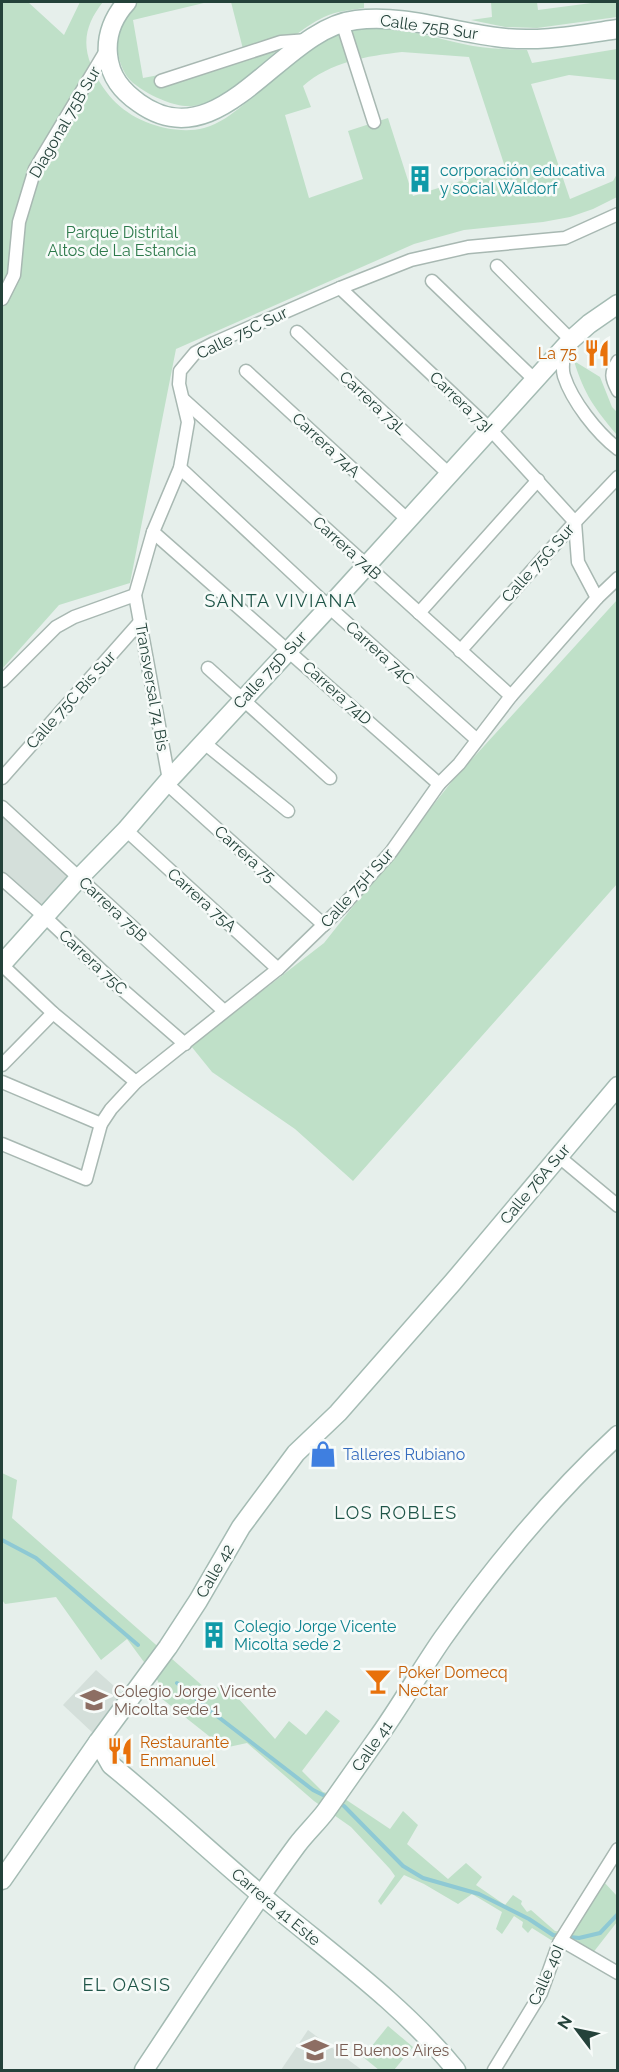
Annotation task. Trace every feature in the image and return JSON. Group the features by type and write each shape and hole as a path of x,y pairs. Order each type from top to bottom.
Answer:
{"street":[{"path":"107,49 114,18 127,2"},
{"name":"Calle 75B Sur","path":"107,49 109,64 119,86 143,106 161,114 193,117 213,111 231,100 320,32 342,22 368,19 397,20 515,39 555,38 618,29"},
{"path":"342,22 374,122"},
{"path":"161,81 280,42 309,40"},
{"name":"Diagonal 75B Sur","path":"2,299 14,275 18,222 35,169 107,49"},
{"name":"Calle 75C Sur","path":"135,595 153,532 180,468 188,422 179,384 180,371 195,353 340,288 411,260 468,247 565,238 618,214"},
{"path":"497,266 568,343 563,374 571,392 606,440 618,449"},
{"path":"432,281 536,381"},
{"name":"Carrera 73I","path":"340,288 490,429 575,522"},
{"name":"Calle 75D Sur","path":"2,965 203,742 536,381 568,343 589,324 618,304"},
{"name":"Carrera 73L","path":"297,332 449,474"},
{"path":"614,366 612,379 618,391"},
{"name":"Carrera 74A","path":"246,371 407,519"},
{"name":"Carrera 74B","path":"184,400 511,696"},
{"name":"Carrera 74C","path":"180,468 329,607 476,739"},
{"name":"Calle 75G Sur","path":"460,651 618,477"},
{"path":"420,613 538,480"},
{"path":"575,522 578,562 597,598"},
{"name":"Carrera 74D","path":"153,532 439,784"},
{"name":"Calle 75H Sur","path":"2,1144 86,1179 101,1124 111,1109 136,1082 278,969 344,906 391,852 439,784 459,764 511,696 597,598 618,578"},
{"path":"2,681 56,627 74,617 135,595"},
{"name":"Transversal 74 Bis","path":"135,595 167,782"},
{"name":"Calle 75C Bis Sur","path":"2,778 140,622"},
{"path":"208,668 330,778"},
{"path":"203,742 288,811"},
{"name":"Carrera 75","path":"167,782 324,925"},
{"name":"Carrera 75B","path":"2,807 224,1011"},
{"name":"Carrera 75A","path":"126,830 278,969"},
{"name":"Carrera 75C","path":"2,879 117,986 185,1044"},
{"path":"2,965 53,1013 136,1082"},
{"path":"2,1065 53,1013"},
{"path":"2,1082 101,1124"},
{"name":"Calle 76A Sur","path":"453,1282 618,1086"},
{"path":"558,1156 618,1206"},
{"name":"Calle 42","path":"2,1880 98,1742 168,1647 241,1527 296,1454 338,1413 453,1282"},
{"name":"Calle 41","path":"144,2070 189,2000 298,1843 325,1812 411,1689 442,1640 509,1550 590,1460 618,1435"},
{"name":"Carrera 41 Este","path":"98,1742 111,1765 262,1895 387,1997 433,2042 456,2070"},
{"name":"Calle 40I","path":"494,2070 541,1993 561,1940 618,1849"},
{"path":"561,1940 618,1973"}],"shaded area":[{"path":"2,807 73,872 41,908 2,872"},
{"name":"Colegio Jorge Vicente Micolta sede 1","path":"96,1670 123,1694 94,1734 63,1705"},
{"name":"IE Buenos Aires","path":"308,2030 362,2070 281,2070"}],"green space":[{"name":"Parque Distrital Altos de La Estancia","path":"2,2 28,2 64,35 80,2 103,2 93,16 86,39 88,56 100,83 112,99 128,112 146,122 175,130 204,128 215,124 234,112 322,42 351,29 378,27 473,46 527,50 532,63 617,49 617,80 569,75 531,84 570,199 613,181 617,174 617,197 570,217 464,230 414,244 176,349 130,583 59,605 2,669","holes":["402,52 469,57 505,167 413,196 388,118 348,131 363,179 309,198 285,115 311,107 303,86 337,66 376,56"]},
{"path":"138,2 208,2 133,20 143,78 180,71 243,49 231,2 364,2 364,8 324,17 292,38 226,93 209,102 182,106 148,93 133,83 120,63 117,38 120,23"},
{"path":"491,2 537,2 538,10 599,2 617,2 617,17 537,28 505,27 471,20 492,17"},
{"path":"574,361 600,377 612,407 617,412 617,435 591,401"},
{"path":"617,600 617,884 353,1181 295,1129 212,1072 191,1046 324,943 453,780"},
{"path":"2,1473 17,1480 12,1518 205,1688 228,1687 275,1739 289,1721 306,1735 326,1710 340,1721 302,1771 323,1792 342,1797 390,1829 403,1811 418,1825 407,1844 448,1879 466,1863 482,1877 476,1885 505,1905 513,1895 522,1901 521,1904 527,1912 531,1910 555,1931 570,1933 603,1881 617,1896 617,1922 592,1954 566,1938 551,1940 532,1928 528,1933 522,1927 523,1922 514,1916 502,1934 496,1929 502,1912 472,1894 458,1904 404,1875 381,1905 378,1901 395,1876 351,1827 314,1801 247,1743 224,1748 161,1698 158,1681 127,1639 101,1660 56,1597 5,1604 2,1600"},
{"path":"388,2026 413,2047 394,2070 379,2070 363,2057"}],"waterway":[{"path":"2,1540 36,1558 138,1645"},
{"path":"177,1683 313,1790 329,1798"},
{"path":"338,1803 344,1806 403,1866 423,1878 479,1894 529,1919 553,1935 579,1938 600,1933 618,1914"}],"place":[{"name":"corporación educativa y social Waldorf","path":"420,179"},
{"name":"La 75","path":"597,353"},
{"name":"Talleres Rubiano","path":"323,1454"},
{"name":"Colegio Jorge Vicente Micolta sede 2","path":"214,1635"},
{"name":"Poker Domecq Nectar","path":"378,1681"},
{"name":"Colegio Jorge Vicente Micolta sede 1","path":"94,1700"},
{"name":"Restaurante Enmanuel","path":"120,1751"},
{"name":"IE Buenos Aires","path":"315,2050"}],"district":[{"name":"SANTA VIVIANA","path":"281,600"},
{"name":"LOS ROBLES","path":"396,1512"},
{"name":"EL OASIS","path":"127,1984"}]}
